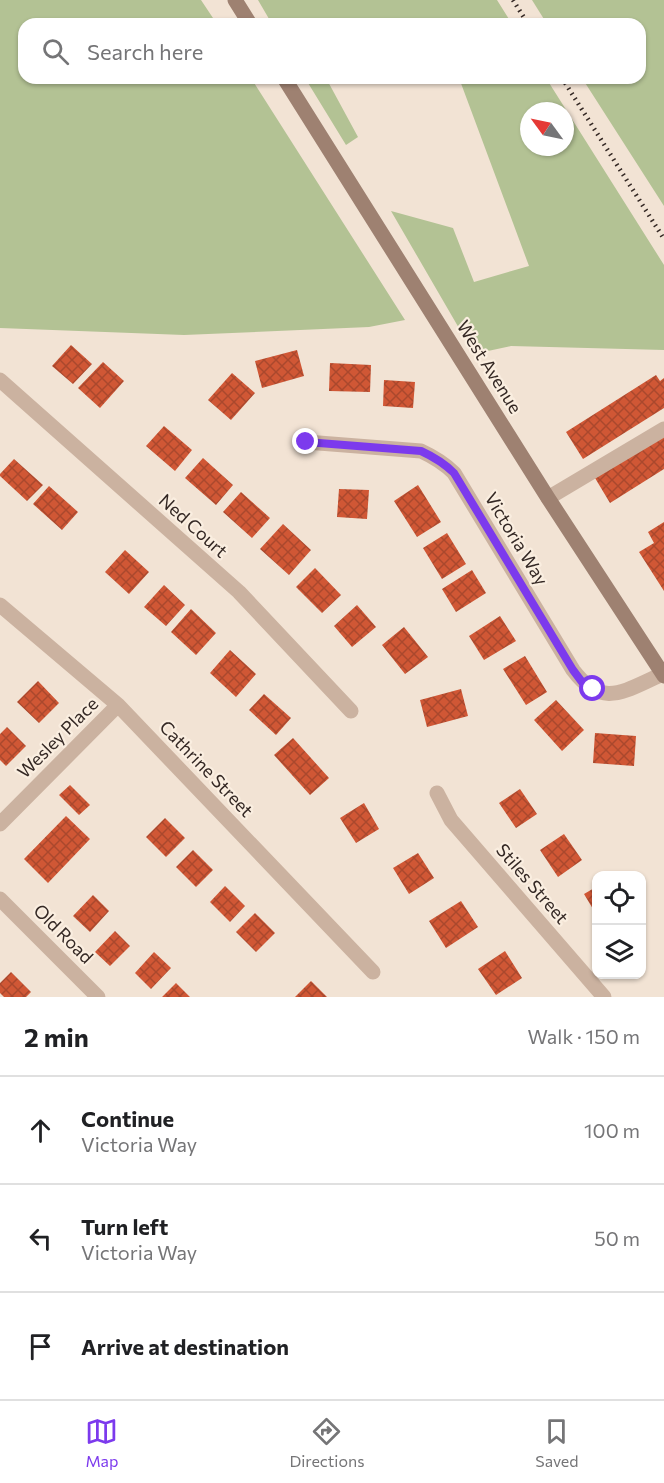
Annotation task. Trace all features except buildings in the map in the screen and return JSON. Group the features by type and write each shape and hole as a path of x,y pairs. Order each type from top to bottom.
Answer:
{"street":[{"path":"235,0 246,18"},
{"name":"West Avenue","path":"288,84 548,498 664,675"},
{"name":"Ned Court","path":"0,380 239,592 351,711"},
{"path":"548,498 664,429"},
{"name":"Victoria Way","path":"306,442 421,451 434,457 454,473 582,682 604,694 615,694 664,675"},
{"name":"Cathrine Street","path":"0,605 118,705 373,972"},
{"name":"Wesley Place","path":"0,824 118,705"},
{"name":"Stiles Street","path":"437,793 451,820 604,997"},
{"name":"Old Road","path":"0,899 98,997"}],"green space":[{"path":"0,0 201,0 213,18 18,18 18,84 255,84 405,320 369,327 184,335 0,328"},
{"path":"258,0 497,0 508,18 268,18"},
{"path":"532,0 664,0 664,206 586,84 646,84 646,18 543,18"},
{"path":"309,84 329,84 358,137 346,145"},
{"path":"461,84 550,84 561,102 520,102 520,156 574,156 574,122 664,265 664,350 511,346 474,354 391,211 453,228 474,282 529,266"}],"railway":[{"path":"513,0 524,18"},
{"path":"566,84 664,239"}],"route":[{"path":"306,442 421,451 446,465 454,473 573,670 582,682 593,689"}]}
